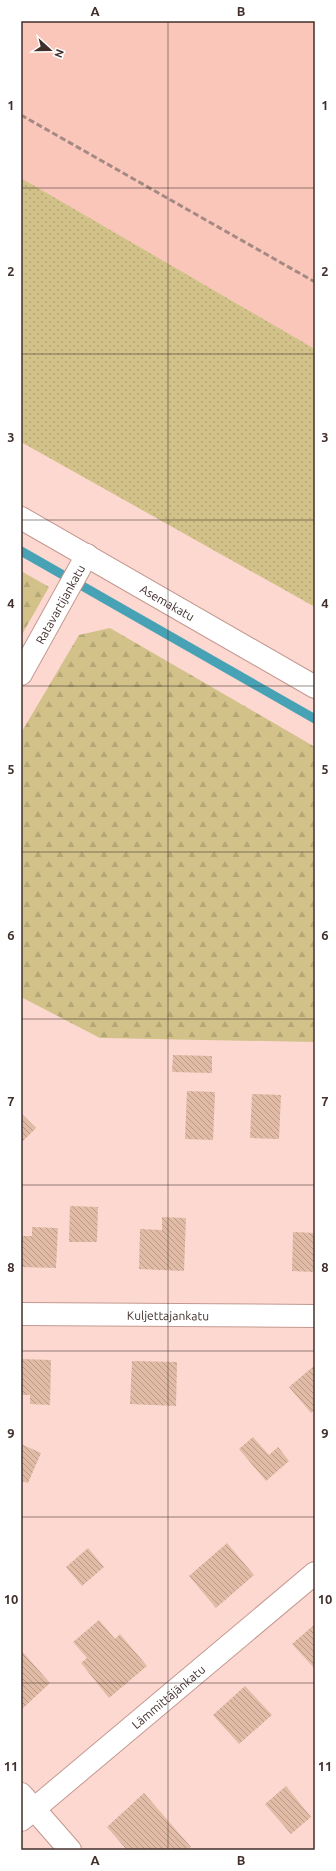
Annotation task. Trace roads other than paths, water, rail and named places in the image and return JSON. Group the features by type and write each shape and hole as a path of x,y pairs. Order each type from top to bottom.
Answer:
{"street":[{"name":"Asemakatu","path":"21,518 315,687"},
{"name":"Ratavartijankatu","path":"21,674 87,555"},
{"name":"Kuljettajankatu","path":"21,1314 315,1316"},
{"name":"Lämmittäjänkatu","path":"25,1808 315,1573"},
{"path":"25,1808 70,1850"}],"waterway":[{"path":"21,551 315,719"}],"railway":[{"path":"21,115 315,282"}]}
